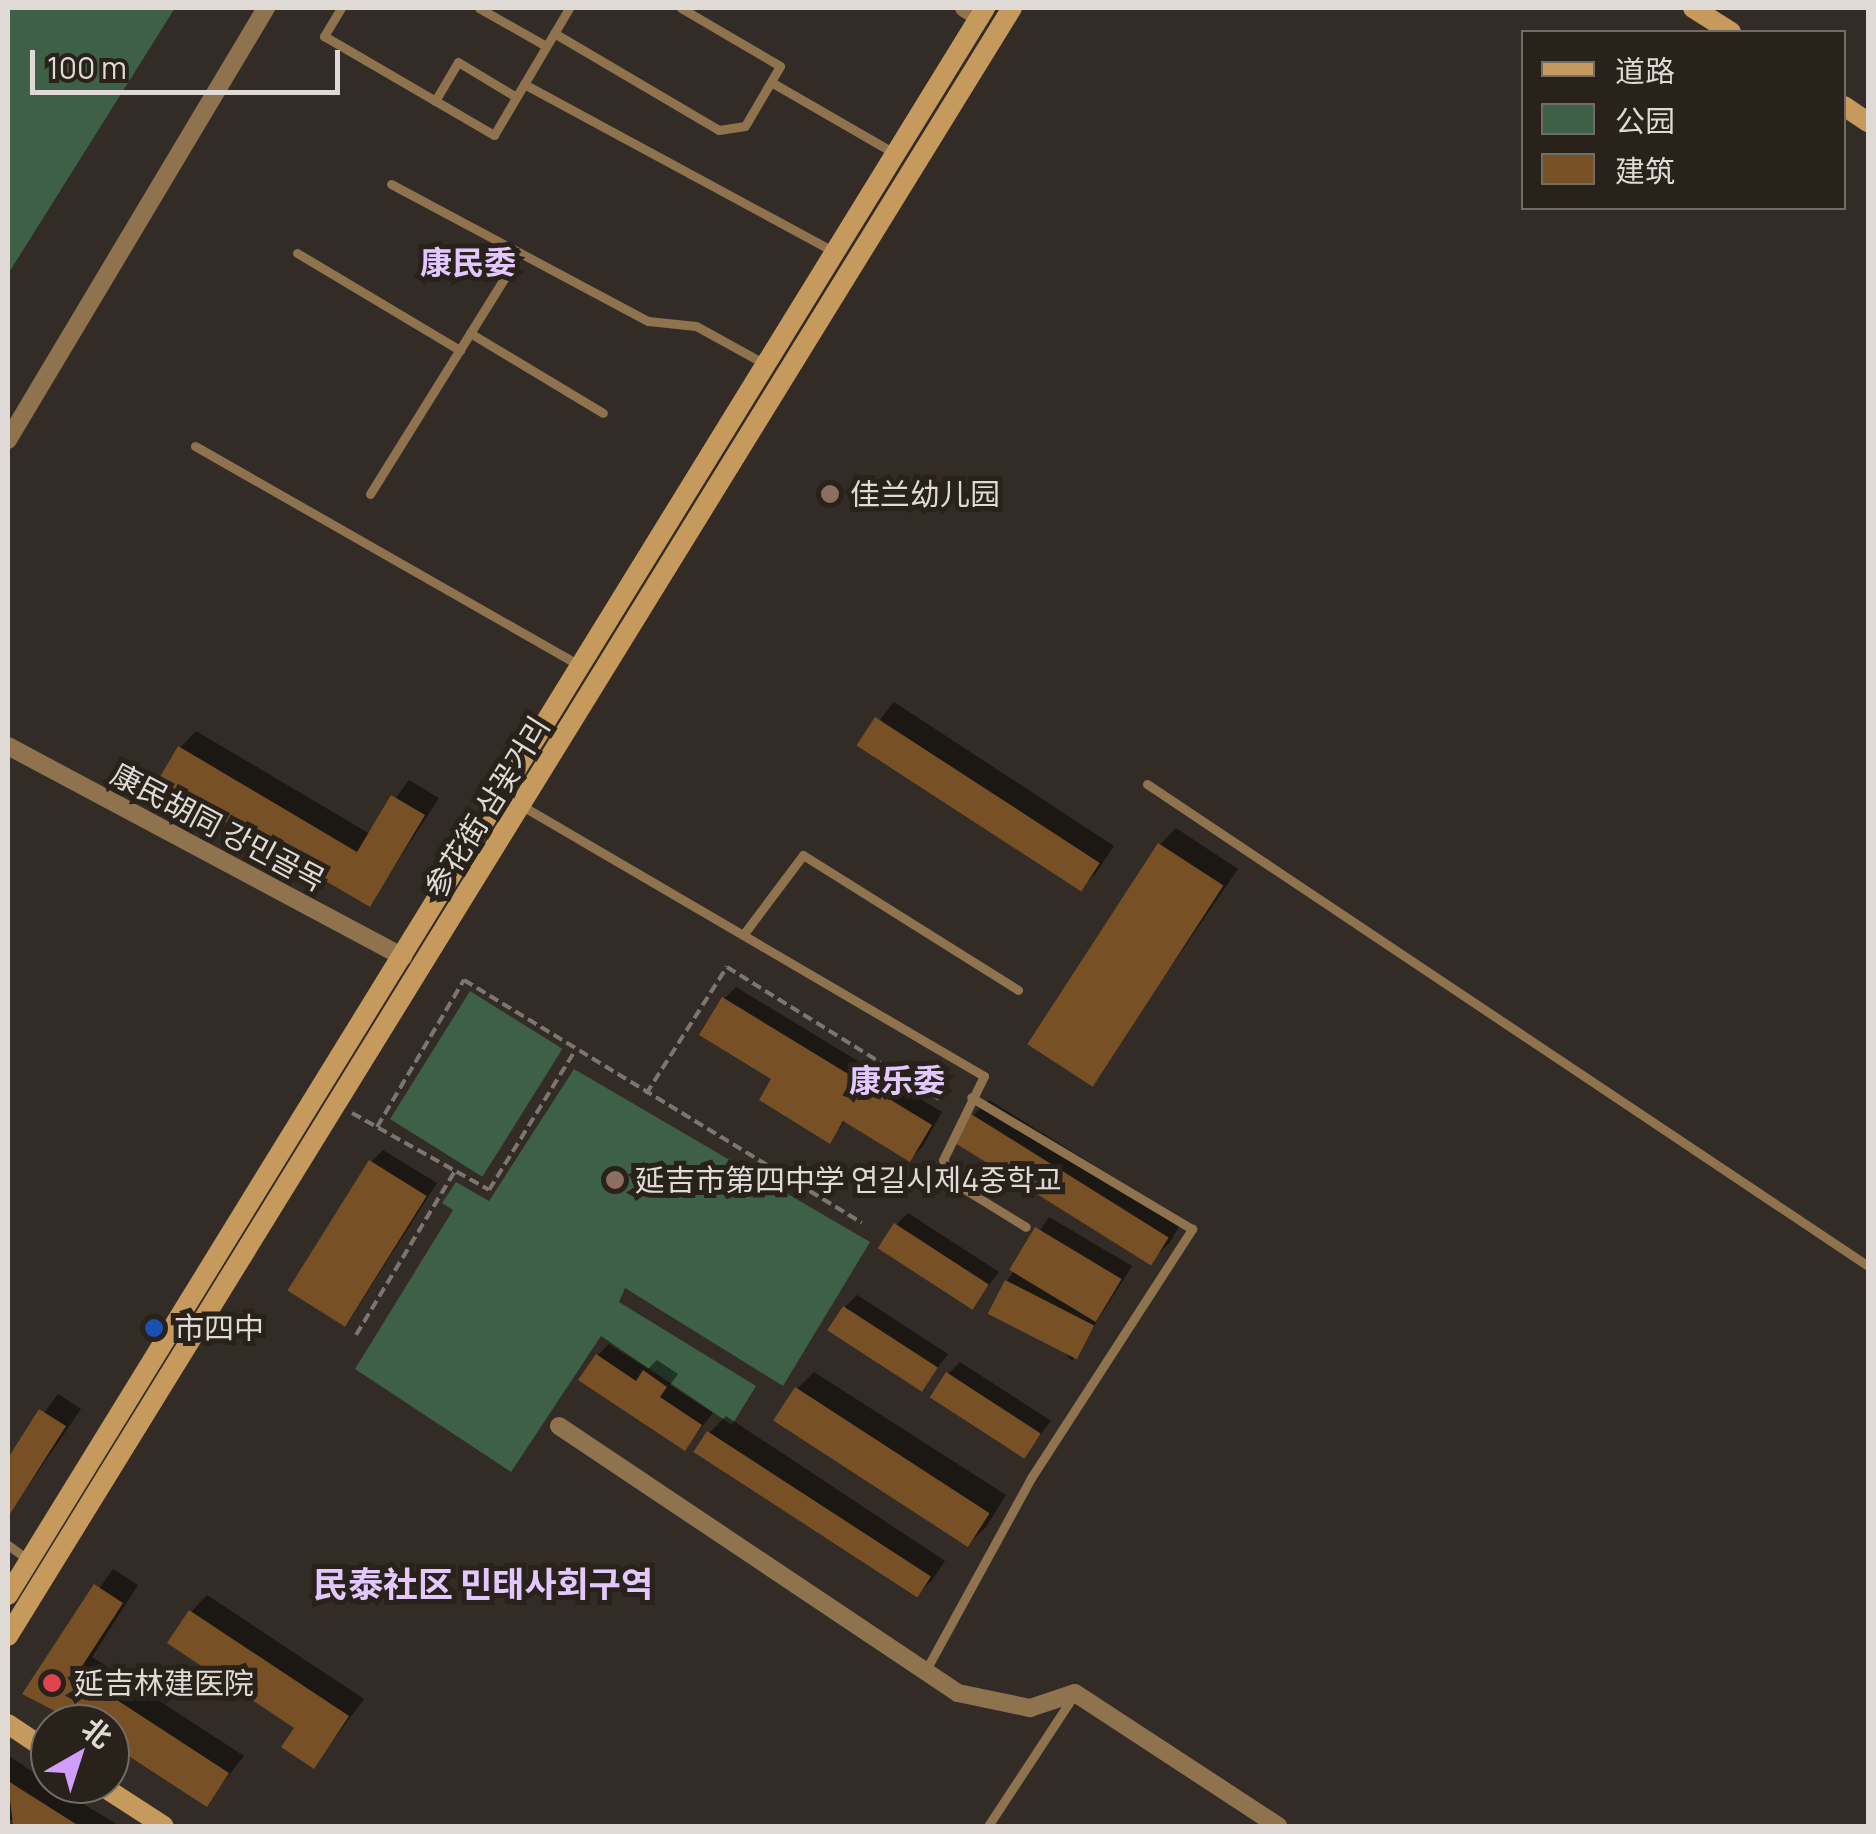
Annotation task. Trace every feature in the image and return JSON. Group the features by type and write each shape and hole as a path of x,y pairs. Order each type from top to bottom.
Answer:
{"main road":[{"name":"参花街 삼꽃거리","path":"8,1636 335,1104 524,806 1012,8"},
{"path":"1692,8 1728,30"},
{"name":"参花街 삼꽃거리","path":"8,1594 768,365 896,154 976,11"},
{"path":"1846,107 1868,122"},
{"path":"8,1724 30,1739"},
{"path":"130,1804 164,1826"}],"street":[{"path":"8,440 266,8"},
{"name":"康民胡同 강민골목","path":"8,746 402,957"},
{"path":"558,1426 927,1668 958,1693 998,1707 1030,1708 1076,1692 1278,1826"}],"lane":[{"path":"341,8 324,36 494,135 567,8"},
{"path":"554,33 719,130 745,126 780,66 681,8"},
{"path":"486,9 546,46"},
{"path":"435,101 458,62 516,97"},
{"path":"771,82 896,154"},
{"path":"524,84 836,253"},
{"path":"391,184 517,258 542,260 648,321 696,326 768,365"},
{"path":"297,253 460,350"},
{"path":"370,494 517,258"},
{"path":"470,333 603,413"},
{"path":"195,446 582,668"},
{"path":"1147,784 1868,1266"},
{"path":"524,806 984,1076 948,1137 948,1172 1026,1227"},
{"path":"743,935 802,855 1018,990"},
{"path":"927,1668 1031,1478 1192,1230 971,1097"},
{"path":"8,1545 29,1560"},
{"path":"988,1826 1076,1692"}],"path":[{"path":"646,1094 727,967 941,1100"},
{"path":"378,1127 464,980 574,1051 862,1223"},
{"path":"335,1104 488,1190 574,1051"},
{"path":"356,1335 455,1171"}],"green space":[{"path":"8,8 175,8 8,274"},
{"path":"470,991 562,1049 482,1177 390,1119"},
{"path":"574,1069 870,1242 783,1386 625,1288 619,1302 756,1386 732,1425 601,1336 511,1472 355,1369 453,1210 442,1203 456,1182 489,1201"}],"building":[{"path":"875,717 1100,863 1081,891 856,746"},
{"path":"178,746 357,852 391,795 425,815 370,907 157,782"},
{"path":"1158,843 1223,885 1093,1087 1027,1044"},
{"path":"722,997 932,1125 910,1162 843,1121 830,1144 759,1100 771,1079 699,1035"},
{"path":"971,1114 1169,1237 1151,1265 954,1142"},
{"path":"369,1160 427,1196 345,1327 287,1291"},
{"path":"894,1223 989,1285 972,1310 878,1248"},
{"path":"1035,1227 1122,1279 1096,1322 1009,1270"},
{"path":"1005,1280 1094,1325 1077,1359 988,1314"},
{"path":"843,1306 938,1368 922,1392 827,1330"},
{"path":"596,1354 636,1381 643,1370 667,1387 660,1397 702,1425 685,1451 578,1380"},
{"path":"946,1372 1041,1434 1024,1459 930,1397"},
{"path":"795,1387 990,1513 968,1547 773,1421"},
{"path":"39,1409 66,1426 8,1517 8,1458"},
{"path":"707,1431 931,1576 917,1597 693,1452"},
{"path":"94,1584 123,1603 77,1674 123,1704 41,1704 22,1694"},
{"path":"189,1610 349,1716 314,1769 281,1747 294,1728 167,1643"},
{"path":"130,1709 229,1773 207,1807 130,1757"},
{"path":"8,1781 30,1795 30,1804 44,1804 79,1826 13,1826"}],"place":[{"name":"佳兰幼儿园","path":"830,494"},
{"name":"延吉市第四中学 연길시제4중학교","path":"615,1180"},
{"name":"市四中","path":"154,1328"},
{"name":"延吉林建医院","path":"52,1683"}],"district":[{"name":"康民委","path":"468,262"},
{"name":"康乐委","path":"897,1080"},
{"name":"民泰社区 민태사회구역","path":"483,1584"}]}
